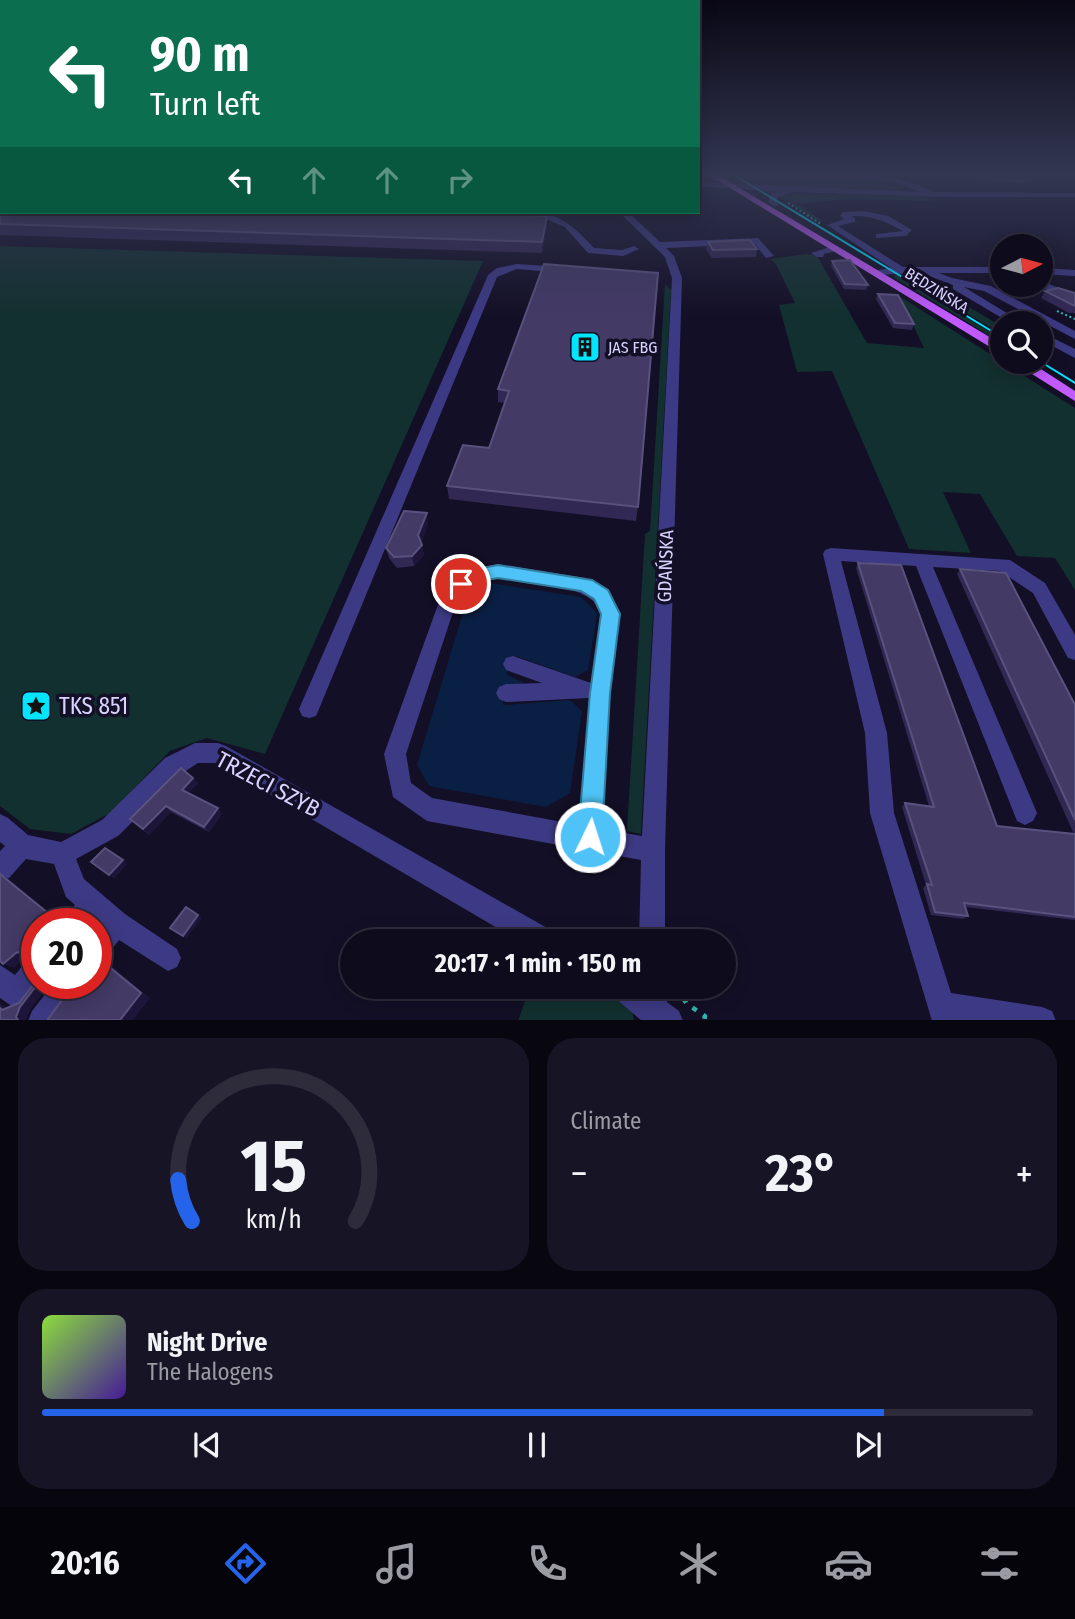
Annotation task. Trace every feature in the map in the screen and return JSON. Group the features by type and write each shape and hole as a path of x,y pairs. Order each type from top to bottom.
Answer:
{"main road":[{"name":"BĘDZIŃSKA","path":"790,223 990,343"},
{"name":"BĘDZIŃSKA","path":"803,223 843,248 853,258"},
{"path":"1039,374 1075,397"}],"street":[{"path":"562,223 568,225 588,248 611,253 660,246 758,240 769,256"},
{"name":"GDAŃSKA","path":"635,223 672,261 673,278 652,929"},
{"path":"856,223 865,228"},
{"path":"895,223 908,230 906,233 831,225 901,270"},
{"path":"854,239 865,228"},
{"path":"820,255 816,253 833,249"},
{"path":"309,709 493,275 497,271 513,268 575,271"},
{"path":"876,272 990,270"},
{"path":"926,271 949,281 999,311"},
{"path":"1054,272 1075,273"},
{"path":"949,281 990,279"},
{"path":"949,281 987,288 1029,311"},
{"path":"1054,289 1075,298"},
{"path":"1053,324 1075,336"},
{"path":"1053,342 1075,355"},
{"path":"1027,1019 944,1013 881,813 876,733 831,554 1004,565 1040,588 1075,652"},
{"path":"922,560 1025,813"},
{"path":"590,837 594,692 611,614 601,595 585,585 498,571 473,576 450,593 396,754 401,789 427,809 653,850"},
{"path":"513,664 594,692"},
{"path":"506,693 594,692"},
{"name":"TRZECI SZYB","path":"62,854 110,828 173,766 195,752 218,753 524,929"},
{"path":"0,826 22,846 62,854 75,888 116,923 168,958"},
{"path":"0,869 22,846"},
{"path":"89,908 93,904"},
{"path":"112,928 116,923"},
{"path":"0,979 16,995 21,989"},
{"path":"41,1020 58,999"},
{"path":"642,999 657,1009"}],"path":[{"path":"1074,314 1068,316 1075,319"},
{"path":"684,999 705,1016 704,1020"}],"green space":[{"path":"0,246 483,261 265,754 207,738 170,751 110,813 71,834 30,829 0,806"},
{"path":"807,254 817,256 867,343 924,348 899,296 990,354 990,374 1022,374 1075,408 1075,590 1055,558 1017,556 980,494 943,492 971,553 909,549 832,371 797,372 779,305 795,303 776,264 770,259"},
{"path":"894,273 990,332 990,336 895,278"},
{"path":"899,273 911,273 990,319 990,327"},
{"path":"665,284 671,290 641,834 627,831 645,534 650,531"},
{"path":"526,999 628,999 634,1020 518,1020"}],"water":[{"path":"490,583 581,597 597,613 588,670 575,677 516,656 506,674 524,683 503,686 503,705 570,700 582,711 570,793 546,807 429,786 417,765 468,596"}],"building":[{"path":"0,223 546,223 542,242"},
{"path":"750,240 757,249 713,250 708,242"},
{"path":"850,260 868,285 845,284 832,261"},
{"name":"JAS FBG","path":"544,264 658,273 638,507 447,486 463,445 489,448 509,391 498,389"},
{"path":"1054,289 1075,293 1075,306 1054,296"},
{"path":"878,294 898,295 914,324 895,323"},
{"path":"404,511 427,513 418,535 422,545 412,556 394,557 386,548"},
{"path":"858,563 901,565 997,826 1075,834 1075,917 964,903 968,916 935,912 927,884 932,885 905,803 934,807"},
{"path":"960,569 1006,573 1075,705 1075,820"},
{"path":"181,768 193,778 182,790 218,808 204,827 166,806 143,829 130,819"},
{"path":"105,848 123,860 109,875 91,862"},
{"path":"0,874 42,908 21,908 21,952 3,964 0,961"},
{"path":"186,907 198,915 183,936 170,928"},
{"path":"112,969 141,993 120,1020 48,1019 63,999 112,999"},
{"path":"26,999 16,1017 18,1020 0,1020 0,1008 2,1010"}],"tram line":[{"path":"813,223 990,330"},
{"path":"1053,369 1075,383"}],"place":[{"name":"JAS FBG","path":"585,347"},
{"name":"TKS 851","path":"36,706"}],"route":[{"path":"461,584 473,576 498,571 585,585 601,595 611,614 600,693 590,837"}]}
